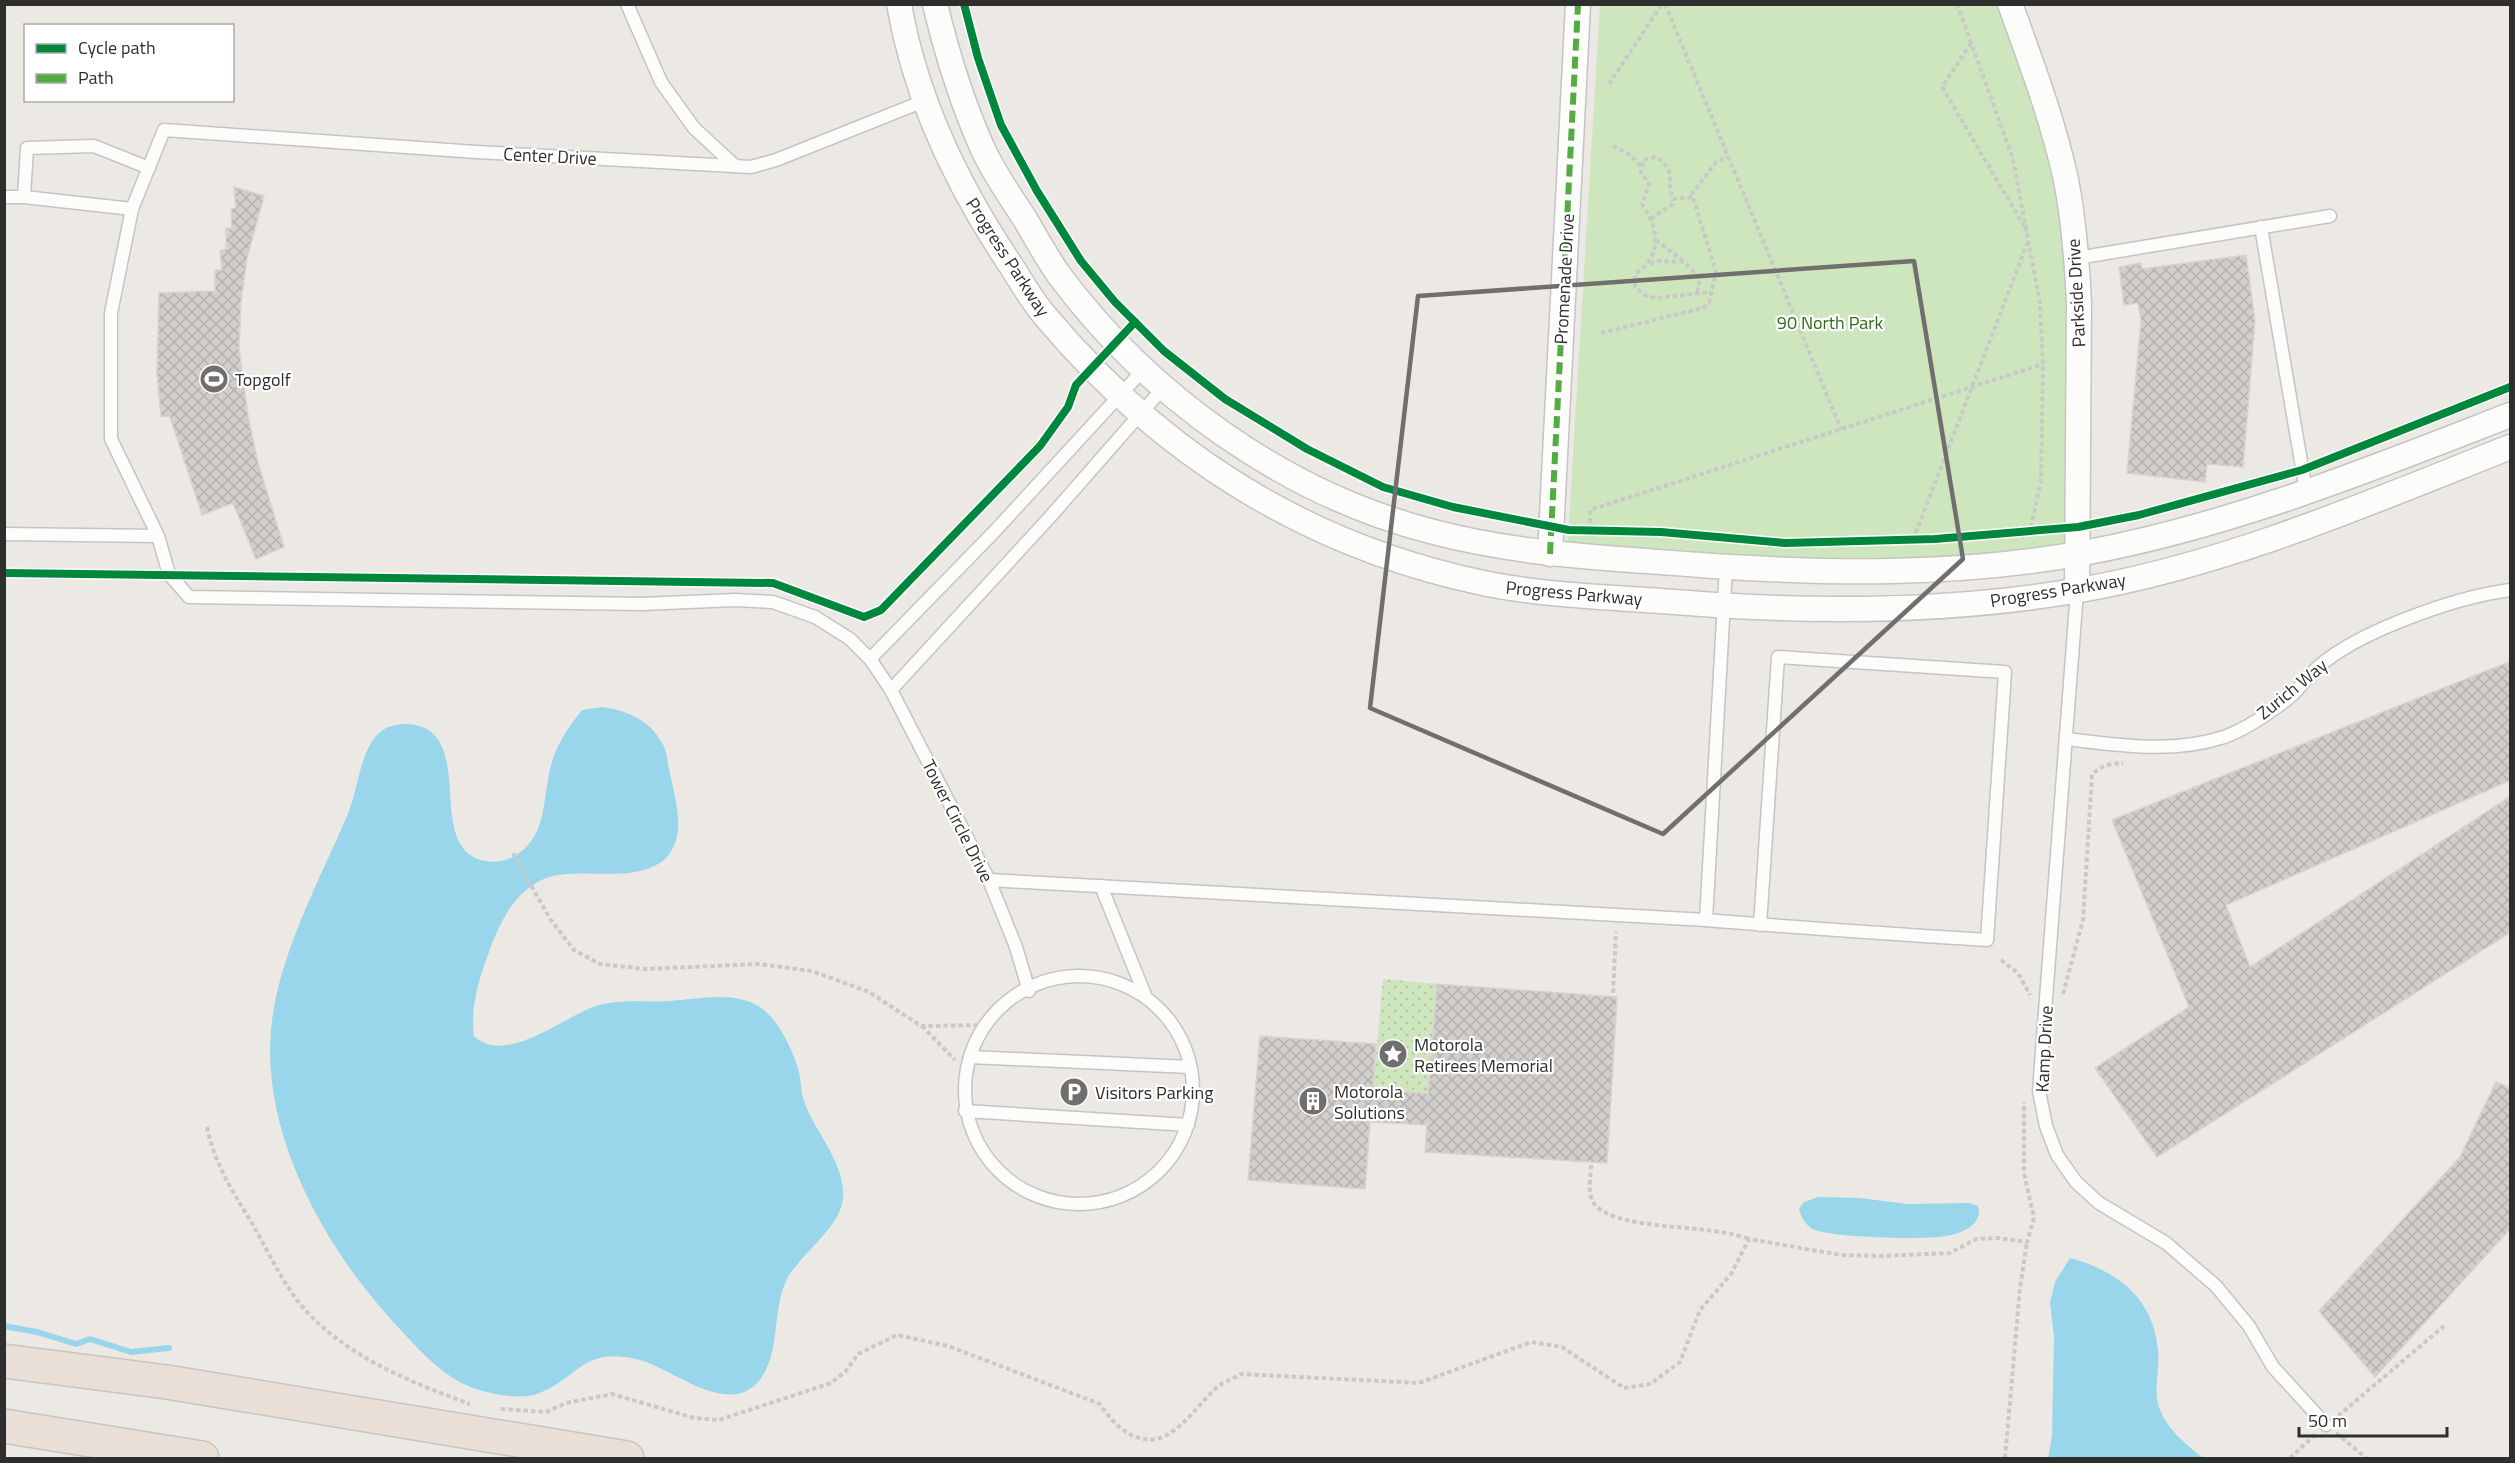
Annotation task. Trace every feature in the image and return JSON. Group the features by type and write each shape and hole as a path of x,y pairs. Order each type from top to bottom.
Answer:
{"highway":[{"path":"4,1360 167,1382 627,1458"},
{"path":"4,1426 202,1458"}],"street":[{"name":"Progress Parkway","path":"899,4 904,33 924,101 964,191 1043,314 1120,395 1141,414 1239,488 1288,516 1392,558 1486,584 1535,591 1724,606 1903,608 1980,603 2078,591 2129,580 2231,552 2340,514 2511,447"},
{"name":"Progress Parkway","path":"935,4 949,62 983,152 1059,275 1144,369 1163,388 1265,462 1324,491 1425,530 1482,544 1550,554 1786,571 1901,571 2078,554 2156,537 2245,512 2511,415"},
{"name":"Promenade Drive","path":"1550,554 1578,4"},
{"name":"Parkside Drive","path":"2010,4 2040,87 2066,180 2077,258 2079,303 2078,591"}],"lane":[{"path":"627,4 661,82 694,128 735,166"},
{"name":"Center Drive","path":"164,130 751,167 776,160 924,101"},
{"name":"Tower Circle Drive","path":"164,130 132,209 111,313 111,439 158,536 169,574 189,597 642,604 735,600 773,603 815,617 850,639 870,659 891,690 989,880 1016,947 1029,991"},
{"path":"24,197 27,148 94,146 149,168"},
{"path":"4,197 24,197 132,209"},
{"path":"2077,258 2330,216"},
{"path":"2261,226 2306,491"},
{"path":"870,659 993,533 1144,369"},
{"path":"891,690 1163,388"},
{"path":"4,534 158,536"},
{"path":"1706,920 1726,567"},
{"name":"Zurich Way","path":"2066,739 2162,748 2186,746 2225,736 2256,720 2290,696 2318,666 2350,645 2461,598 2511,590"},
{"name":"Kamp Drive","path":"2078,591 2039,1091 2046,1126 2057,1155 2076,1182 2099,1203 2166,1243 2216,1286 2248,1326 2273,1367 2326,1425"},
{"path":"989,880 1706,920 1761,925 1987,940 2005,672 1778,657 1761,925"},
{"path":"1101,886 1145,995"},
{"path":"1064,976 1103,978 1145,995 1168,1018 1187,1051 1194,1088 1188,1125 1171,1159 1143,1185 1108,1201 1071,1205 1034,1196 1001,1176 978,1147 964,1111 971,1047 1003,1002 1064,976"},
{"path":"970,1057 1190,1067"},
{"path":"964,1111 1188,1125"}],"path":[{"path":"1609,84 1664,4"},
{"path":"1664,4 1841,429"},
{"path":"1957,4 2013,159 2040,303 2043,364 2041,481 2026,531 2040,530"},
{"path":"1971,42 1942,87 2029,235"},
{"path":"1612,146 1629,154 1641,166"},
{"path":"1649,264 1656,240 1651,219 1642,204 1649,183 1641,173 1641,166 1643,160 1656,157 1667,165 1672,175 1669,188 1673,198 1672,204 1651,219"},
{"path":"1692,197 1716,162 1728,157"},
{"path":"1673,198 1692,197"},
{"path":"1601,333 1703,308 1709,303 1716,272 1692,197"},
{"path":"1913,540 2029,235"},
{"path":"1656,240 1700,278 1697,294"},
{"path":"1684,262 1656,261 1649,264 1635,274 1635,286 1644,296 1656,298 1711,292"},
{"path":"1590,530 1590,510 2043,364"},
{"path":"1551,526 1602,531"},
{"path":"1902,541 1924,540"},
{"path":"2030,992 2063,994 2066,989 2080,934 2092,775 2095,771 2110,764 2128,763"},
{"path":"513,853 534,887 549,919 574,950 600,964 645,969 759,964 812,970 869,992 921,1026 968,1073"},
{"path":"1612,993 1617,932"},
{"path":"2001,960 2018,973 2030,992 2030,999"},
{"path":"921,1026 987,1025"},
{"path":"2006,1458 2020,1288 2027,1242 2034,1218 2024,1173 2024,1093"},
{"path":"207,1127 212,1153 244,1211 296,1299 323,1329 406,1380 478,1407"},
{"path":"1591,1165 1590,1194 1596,1205 1610,1213 1643,1224 1695,1227 1734,1233 1749,1239 1841,1255 1950,1253 1976,1239 1998,1238 2027,1242"},
{"path":"490,1408 546,1412 566,1403 612,1394 694,1418 719,1420 831,1383 846,1371 858,1354 897,1335 948,1346 1100,1404 1111,1421 1127,1434 1150,1441 1172,1432 1218,1386 1241,1374 1419,1383 1531,1342 1562,1347 1624,1388 1650,1384 1680,1362 1700,1310 1731,1274 1749,1239"},
{"path":"2290,1458 2444,1326"},
{"path":"2326,1425 2366,1458"}],"highlighted area":[{"path":"1914,261 1963,559 1663,834 1370,708 1418,296"}],"green space":[{"name":"90 North Park","path":"1600,5 2010,5 2066,180 2078,554 1901,571 1567,555"},
{"path":"1383,979 1437,984 1428,1094 1373,1089"}],"water":[{"path":"602,707 620,711 644,722 664,746 678,814 677,837 664,860 644,870 626,873 552,876 526,890 516,900 500,924 485,962 474,1004 474,1036 487,1044 501,1046 517,1043 534,1037 593,1007 622,1002 710,997 737,998 762,1008 772,1018 786,1038 793,1054 803,1098 839,1172 843,1185 843,1199 832,1224 788,1276 782,1291 773,1346 765,1372 757,1383 744,1392 729,1395 697,1386 650,1363 618,1356 603,1357 592,1361 551,1387 530,1396 505,1396 488,1392 473,1388 451,1377 405,1335 370,1295 345,1261 322,1225 302,1186 286,1146 276,1104 270,1063 272,1021 283,969 302,917 351,806 366,753 377,735 387,728 403,724 429,731 441,745 447,766 456,835 466,852 485,861 497,862 516,855 535,835 543,810 550,769 559,744 582,710"},
{"path":"1818,1197 1860,1198 1907,1204 1970,1203 1978,1206 1979,1212 1978,1218 1970,1227 1952,1235 1918,1238 1855,1236 1820,1231 1806,1224 1799,1209 1804,1202"},
{"path":"2070,1258 2118,1279 2141,1302 2155,1333 2158,1351 2157,1400 2162,1415 2183,1441 2203,1458 2048,1458 2052,1436 2054,1336 2050,1303 2055,1282"}],"building":[{"name":"Topgolf","path":"234,187 264,196 247,258 241,302 239,348 248,416 258,463 284,547 256,559 233,503 202,515 170,417 161,416 157,374 159,293 215,291 215,270 222,270 220,251 226,249 226,228 232,229 231,209 236,208"},
{"path":"2246,255 2255,320 2243,467 2207,464 2205,482 2127,473 2141,321 2138,303 2124,305 2119,267 2141,263 2142,269"},
{"path":"2511,661 2511,780 2226,905 2250,967 2511,796 2511,932 2157,1157 2095,1068 2189,1007 2112,820"},
{"path":"1437,984 1617,997 1607,1163 1425,1152 1427,1125 1370,1122 1365,1189 1248,1180 1260,1036 1376,1044 1373,1089 1428,1094"},
{"path":"2496,1082 2511,1088 2511,1228 2375,1377 2319,1311 2460,1157"}],"waterway":[{"path":"4,1326 37,1332 76,1344 90,1339 131,1352 169,1348"}],"marked path":[{"path":"1550,554 1578,4"}],"cycle path":[{"path":"964,4 978,58 1001,125 1037,191 1081,261 1115,302 1164,351 1225,399 1307,449 1383,487 1453,507 1569,530 1661,532 1785,543 1935,539 2078,527 2139,515 2302,470 2510,387"},
{"path":"4,573 773,583 864,617 881,610 1040,446 1068,407 1076,385 1135,322"}],"place":[{"name":"Topgolf","path":"214,379"},
{"name":"Motorola Retirees Memorial","path":"1393,1054"},
{"name":"Visitors Parking","path":"1074,1092"},
{"name":"Motorola Solutions","path":"1313,1101"}]}
